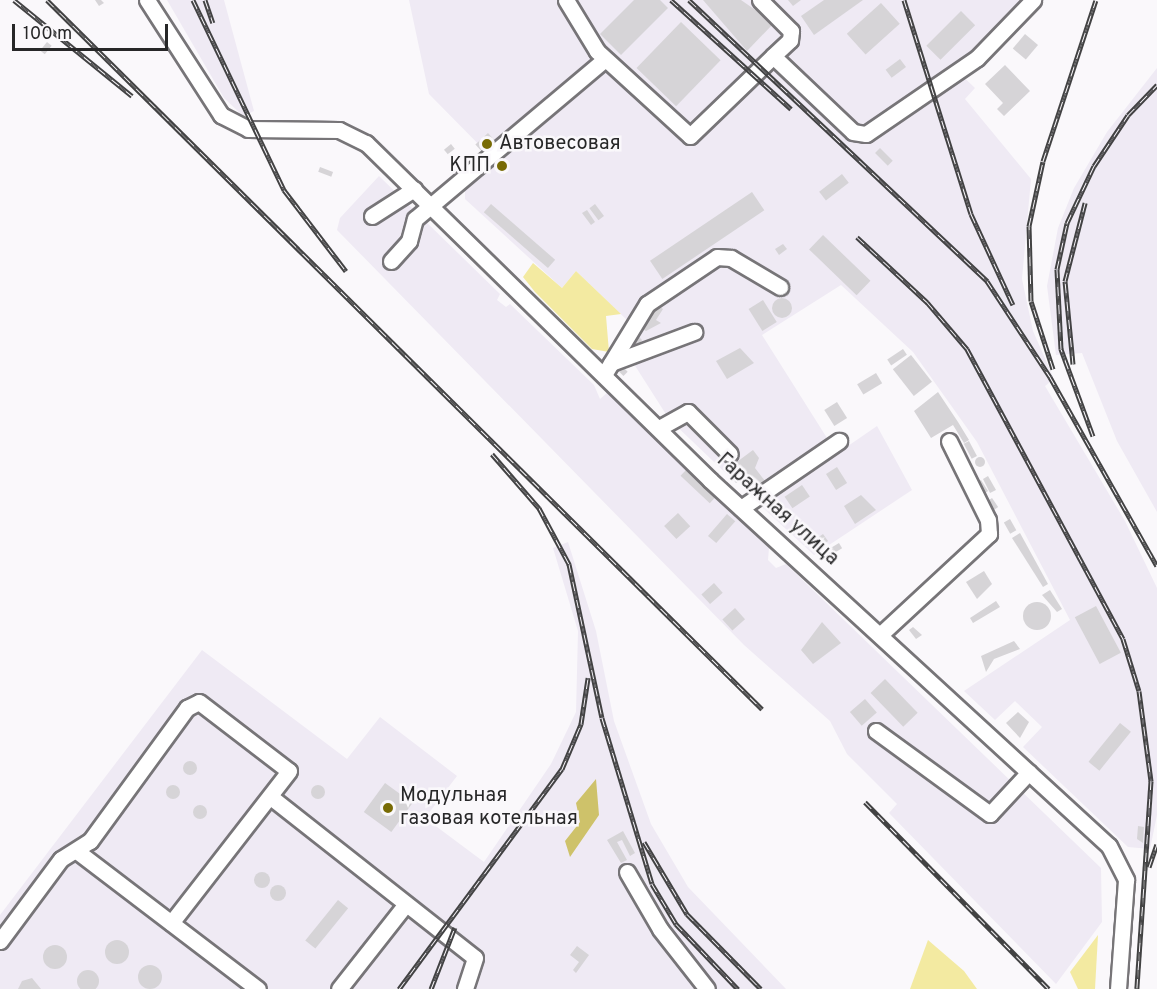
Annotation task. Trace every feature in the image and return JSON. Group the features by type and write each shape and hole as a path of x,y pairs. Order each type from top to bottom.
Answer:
{"street":[{"name":"Гаражная улица","path":"147,0 221,115 248,129 354,134 608,368 659,429 741,508 882,633 1109,846 1122,868 1127,893 1118,989"},
{"path":"566,0 605,59 690,136 790,40 791,31 760,0"},
{"path":"773,56 861,135 959,72 1033,0"},
{"path":"391,261 409,241 415,219 605,59"},
{"path":"482,152 495,141"},
{"path":"372,216 414,189"},
{"path":"608,368 654,298 717,257 731,258 780,287"},
{"path":"608,368 694,332"},
{"path":"659,429 677,413 687,412 730,454"},
{"path":"741,508 839,441"},
{"path":"882,633 989,534 988,520 949,441"},
{"path":"0,941 61,859 78,852 193,703 206,704 286,765 288,776 171,923"},
{"path":"876,731 990,814 1029,772"},
{"path":"272,798 475,958 465,989"},
{"path":"78,852 258,989"},
{"path":"627,872 660,929 707,989"},
{"path":"339,989 406,904"}],"shaded area":[{"path":"167,0 224,0 254,111 243,116 224,98"},
{"path":"409,0 1020,0 954,68 975,88 965,99 1031,179 1022,279 1033,331 1054,379 1045,386 1125,521 1157,588 1157,815 1150,849 1128,847 1023,747 1042,727 1015,701 995,720 964,691 1070,620 977,442 913,352 841,285 762,335 827,438 754,488 746,476 736,483 669,419 625,350 654,303 709,255 649,295 628,321 576,271 562,288 465,199 465,190 495,161 429,94"},
{"path":"1157,68 1157,512 1117,441 1082,353 1056,355 1047,286 1058,228 1074,188 1107,132"},
{"path":"379,176 500,294 497,300 506,307 510,304 594,385 600,399 608,392 769,548 768,560 776,568 786,564 1101,868 1102,922 1056,984 889,813 897,804 847,754 830,721 744,645 337,230 340,218"},
{"path":"533,263 562,288 576,271 621,314 606,316 609,352 592,349 535,292 523,277"},
{"path":"877,426 912,490 814,555 761,506"},
{"path":"568,542 596,631 614,721 651,824 688,887 786,989 0,989 0,915 202,650 347,759 380,717 457,776 425,818 484,862 551,764 576,712 578,631 553,548"},
{"path":"596,779 599,815 570,857 565,841 580,822 576,803"},
{"path":"1098,935 1095,989 1078,989 1070,972"},
{"path":"928,940 964,971 977,989 910,989"}],"building":[{"path":"95,0 101,0 104,3 99,6"},
{"path":"634,0 660,0 668,8 621,55 600,34"},
{"path":"703,0 741,0 774,23 747,51"},
{"path":"788,0 801,0 793,6"},
{"path":"824,0 863,0 814,35 801,16"},
{"path":"881,3 900,24 866,55 847,34"},
{"path":"961,11 975,25 940,60 926,46"},
{"path":"681,22 721,60 676,106 637,68"},
{"path":"1025,34 1038,45 1026,59 1013,49"},
{"path":"47,42 52,46 45,54 40,51"},
{"path":"900,59 906,67 892,78 886,70"},
{"path":"1005,65 1030,91 1004,116 997,109 1003,103 985,84"},
{"name":"Автовесовая","path":"488,133 498,144 485,156 475,144"},
{"path":"451,144 455,149 448,154 444,150"},
{"path":"880,148 893,161 888,166 875,153"},
{"name":"КПП","path":"499,160 509,167 503,174 494,165"},
{"path":"320,167 333,172 331,177 318,172"},
{"path":"842,174 849,183 826,201 819,192"},
{"path":"752,192 764,210 662,279 650,261"},
{"path":"491,204 555,260 548,268 484,212"},
{"path":"595,204 604,216 598,220 589,208"},
{"path":"587,210 595,222 591,225 582,213"},
{"path":"823,235 870,281 857,295 809,249"},
{"path":"783,244 787,249 779,255 775,249"},
{"path":"782,298 789,301 792,308 789,315 782,318 775,315 772,308 775,301"},
{"path":"763,300 777,322 762,331 749,309"},
{"path":"656,304 663,309 656,320 661,323 646,331 641,328"},
{"path":"637,335 642,340 637,349 631,345"},
{"path":"740,348 754,363 727,379 716,361"},
{"path":"903,349 907,355 891,365 887,360"},
{"path":"911,355 932,382 914,396 893,369"},
{"path":"622,366 628,372 623,376 618,370"},
{"path":"876,373 882,383 863,395 857,384"},
{"path":"938,392 969,440 964,443 953,425 931,438 914,411"},
{"path":"837,402 847,418 834,426 824,410"},
{"path":"969,441 977,456 972,459 964,444"},
{"path":"753,450 759,458 755,468 765,481 754,488 746,476 736,483 726,470"},
{"path":"980,457 984,458 984,466 980,467 976,466 975,462 976,458"},
{"path":"837,467 847,483 836,490 826,474"},
{"path":"686,470 715,497 710,503 681,476"},
{"path":"988,476 996,490 990,493 983,479"},
{"path":"981,480 988,491 984,494 974,484"},
{"path":"802,485 810,497 792,508 785,497"},
{"path":"861,495 876,510 855,524 844,506"},
{"path":"992,498 998,507 992,511 986,502"},
{"path":"678,513 690,526 676,539 664,526"},
{"path":"727,514 735,521 716,543 708,536"},
{"path":"1010,519 1016,530 1010,534 1004,522"},
{"path":"1020,533 1048,584 1043,587 1012,538"},
{"path":"823,534 828,541 815,552 809,544"},
{"path":"839,543 842,548 827,557 824,552"},
{"path":"984,571 992,584 977,599 966,582"},
{"path":"714,583 723,593 710,604 701,594"},
{"path":"1050,590 1062,609 1057,612 1042,595"},
{"path":"996,601 1000,607 973,623 970,618"},
{"path":"1037,602 1047,606 1051,616 1047,626 1037,630 1027,626 1023,616 1027,606"},
{"path":"1096,606 1121,653 1100,664 1075,617"},
{"path":"735,608 745,619 732,631 722,619"},
{"path":"822,622 841,643 813,664 801,650"},
{"path":"913,627 922,635 916,639 909,630"},
{"path":"1014,641 1020,649 994,659 986,672 981,656"},
{"path":"885,679 918,713 903,727 871,693"},
{"path":"865,699 877,713 862,726 850,712"},
{"path":"1018,712 1029,722 1020,738 1006,723"},
{"path":"1120,723 1131,732 1099,771 1089,762"},
{"path":"190,761 195,763 197,768 195,773 190,775 185,773 183,768 185,763"},
{"name":"Модульная газовая котельная","path":"385,783 413,803 391,832 364,812"},
{"path":"173,785 178,787 180,792 178,797 173,799 168,797 166,792 168,787"},
{"path":"318,785 323,787 325,792 323,797 318,799 313,797 311,792 313,787"},
{"path":"200,805 205,807 207,812 205,817 200,819 195,817 193,812 195,807"},
{"path":"1138,826 1144,827 1143,843 1137,839"},
{"path":"623,831 635,853 630,856 622,840 617,842 627,860 621,863 607,840"},
{"path":"262,872 268,874 270,880 268,886 262,888 256,886 254,880 256,874"},
{"path":"278,885 284,887 286,893 284,899 278,901 272,899 270,893 272,887"},
{"path":"338,900 348,908 315,949 305,940"},
{"path":"117,940 125,944 129,952 125,960 117,964 109,960 105,952 109,944"},
{"path":"55,945 63,949 67,957 63,965 55,969 47,965 43,957 47,949"},
{"path":"577,946 589,955 576,973 573,970 579,962 570,955"},
{"path":"150,965 158,969 162,977 158,985 150,989 142,985 138,977 142,969"},
{"path":"88,970 96,973 99,981 96,989 88,992 80,989 77,981 80,973"},
{"path":"32,978 41,989 18,989 22,981"}],"railway":[{"path":"14,0 132,96"},
{"path":"47,0 762,709"},
{"path":"193,0 284,190 346,271"},
{"path":"205,0 213,23"},
{"path":"671,0 791,109"},
{"path":"689,0 987,281 1050,377 1157,566"},
{"path":"904,0 971,214 1013,305"},
{"path":"1053,369 1031,301 1029,226 1043,161 1096,0"},
{"path":"1093,436 1061,349 1057,269 1067,223 1094,166 1128,115 1157,85"},
{"path":"1073,364 1065,281 1085,203"},
{"path":"857,237 927,302 967,349 1123,639 1139,691 1151,781 1137,989"},
{"path":"492,454 539,508 569,564 602,718 652,884 676,924 738,989"},
{"path":"399,989 562,769 581,724 588,678"},
{"path":"865,802 1049,989"},
{"path":"644,842 687,914 761,989"},
{"path":"1149,867 1157,844"},
{"path":"431,989 455,927"}],"place":[{"name":"Автовесовая","path":"487,144"},
{"name":"КПП","path":"502,166"},
{"name":"Модульная газовая котельная","path":"388,808"}]}
